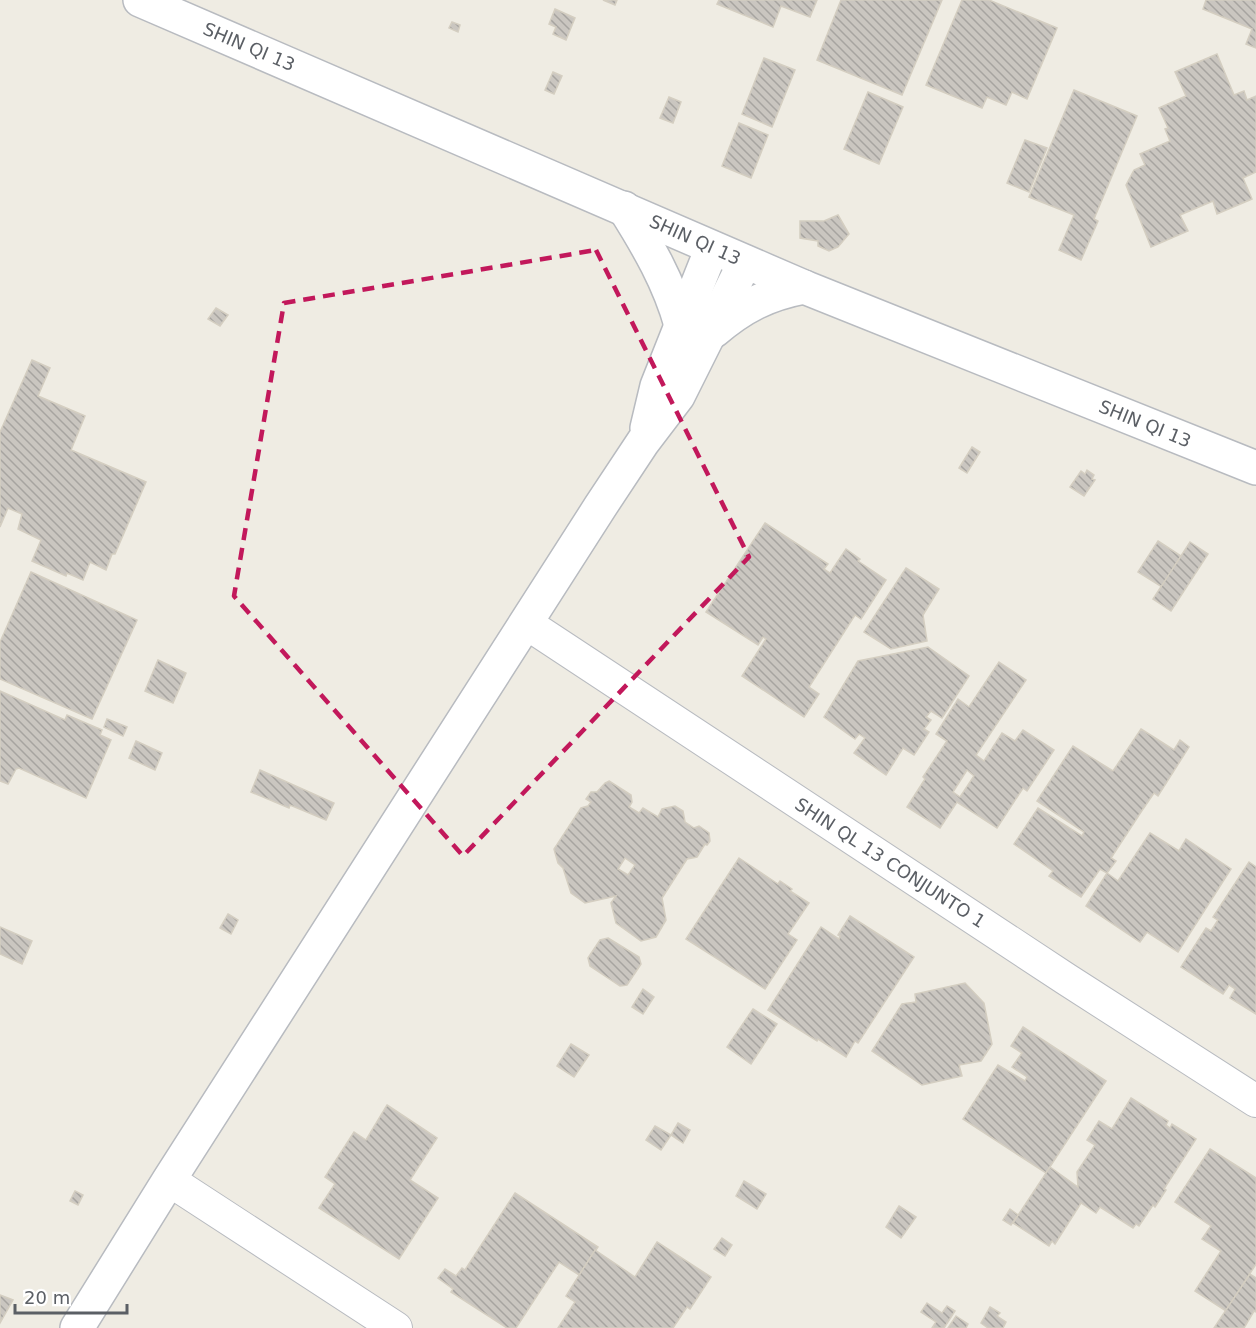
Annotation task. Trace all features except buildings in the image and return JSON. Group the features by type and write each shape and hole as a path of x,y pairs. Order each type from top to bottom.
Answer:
{"street":[{"name":"SHIN QI 13","path":"140,0 804,287 1256,468"},
{"path":"624,208 659,267 672,295 696,329"},
{"path":"696,329 712,248"},
{"path":"77,1328 643,442 657,386 745,262"},
{"path":"696,329 783,291 804,287"},
{"name":"SHIN QL 13 CONJUNTO 1","path":"526,622 1066,979 1256,1101"},
{"path":"170,1180 396,1328"}],"highlighted area":[{"path":"596,250 749,557 463,856 234,596 284,303"}]}
